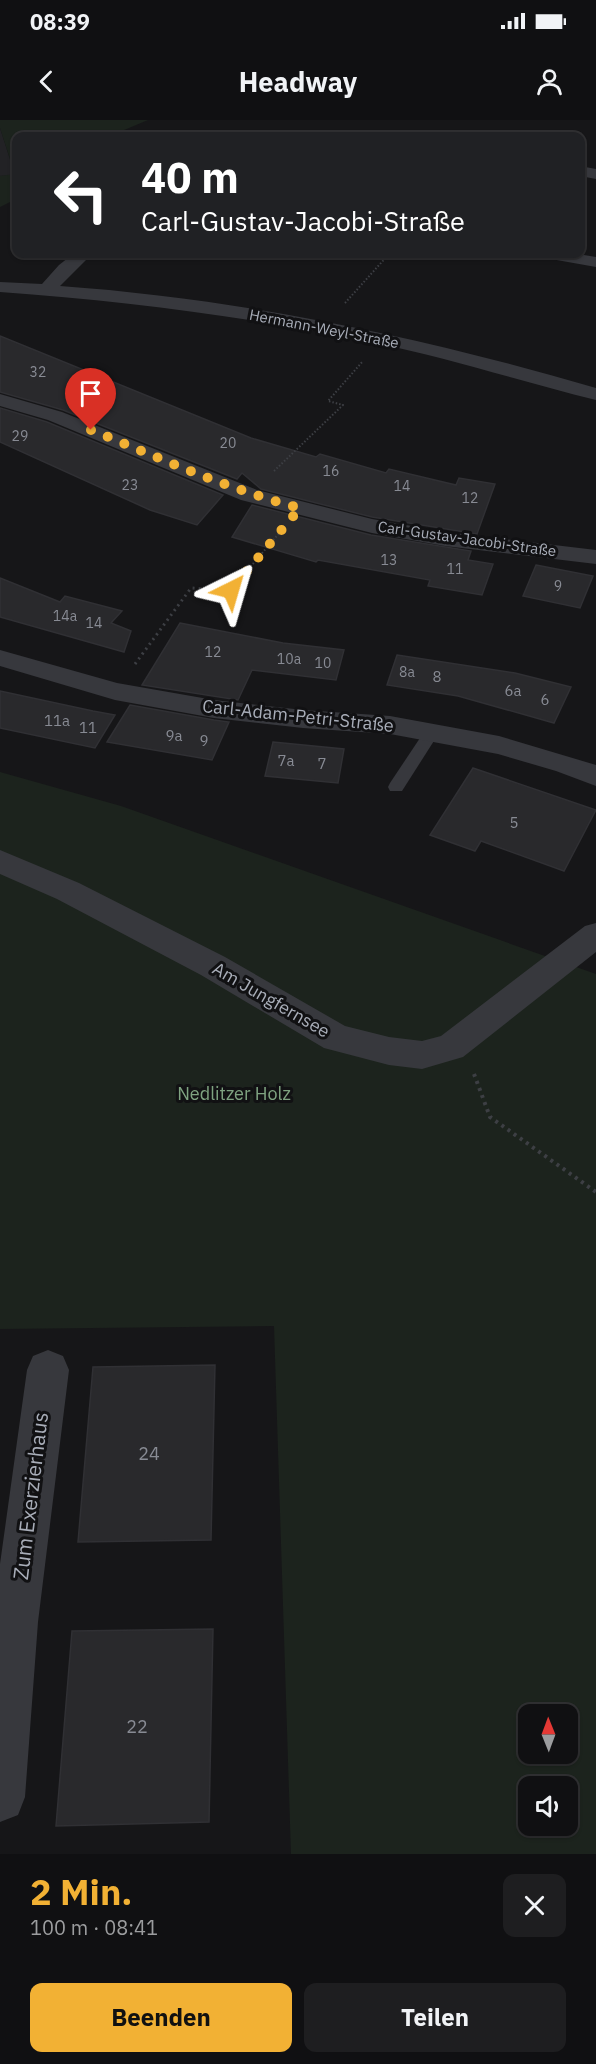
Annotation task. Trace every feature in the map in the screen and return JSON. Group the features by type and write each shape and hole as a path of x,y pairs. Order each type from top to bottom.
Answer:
{"street":[{"path":"0,286 48,289 78,258"},
{"path":"574,258 596,262"},
{"name":"Hermann-Weyl-Straße","path":"48,289 190,305 324,326 516,370 596,394"},
{"name":"Carl-Gustav-Jacobi-Straße","path":"0,400 55,416 249,495 372,526 445,539 596,557"},
{"name":"Carl-Adam-Petri-Straße","path":"0,658 115,691 214,709 390,725 499,746 566,764 596,776"},
{"name":"Am Jungfernsee","path":"0,861 68,891 213,966 336,1038 389,1051 422,1055 451,1047 596,935"},
{"name":"Zum Exerzierhaus","path":"0,1797 8,1622 48,1370"}],"lane":[{"path":"396,787 431,733"}],"path":[{"path":"324,326 385,258"},
{"path":"249,495 343,405 328,401 382,339"},
{"path":"115,691 191,588 231,590 300,508"},
{"path":"461,1039 490,1117 596,1192"}],"shaded area":[{"path":"0,128 12,166 12,175 0,176"}],"green space":[{"path":"0,120 148,120 120,132 12,132 12,165 0,128"},
{"path":"12,174 12,201 0,207 0,176"},
{"name":"Nedlitzer Holz","path":"0,772 121,806 596,974 596,1854 291,1854 274,1326 0,1329"}],"building":[{"path":"0,336 251,438 316,457 320,454 386,473 389,469 456,485 459,478 495,484 477,534 372,517 261,489 242,473 237,479 63,410 0,392"},
{"path":"0,408 47,422 223,495 197,525 150,510 0,442"},
{"path":"252,505 371,535 471,551 468,560 493,564 482,595 428,586 430,580 318,560 316,562 232,537"},
{"path":"536,565 593,576 580,608 523,596"},
{"path":"0,578 60,602 65,596 122,611 111,623 131,631 124,652 0,617"},
{"path":"180,623 283,643 344,650 336,680 252,670 238,700 142,685"},
{"path":"397,655 515,673 571,687 554,723 458,696 387,685"},
{"path":"0,691 115,715 95,748 0,728"},
{"path":"130,705 229,722 212,760 107,742"},
{"path":"273,742 344,749 338,783 265,776"},
{"path":"473,768 596,810 564,871 481,841 475,851 430,835"},
{"path":"215,1365 211,1540 78,1542 93,1367"},
{"path":"213,1629 209,1822 56,1826 72,1631"}],"route":[{"path":"91,430 249,495 300,508 231,590"}]}
